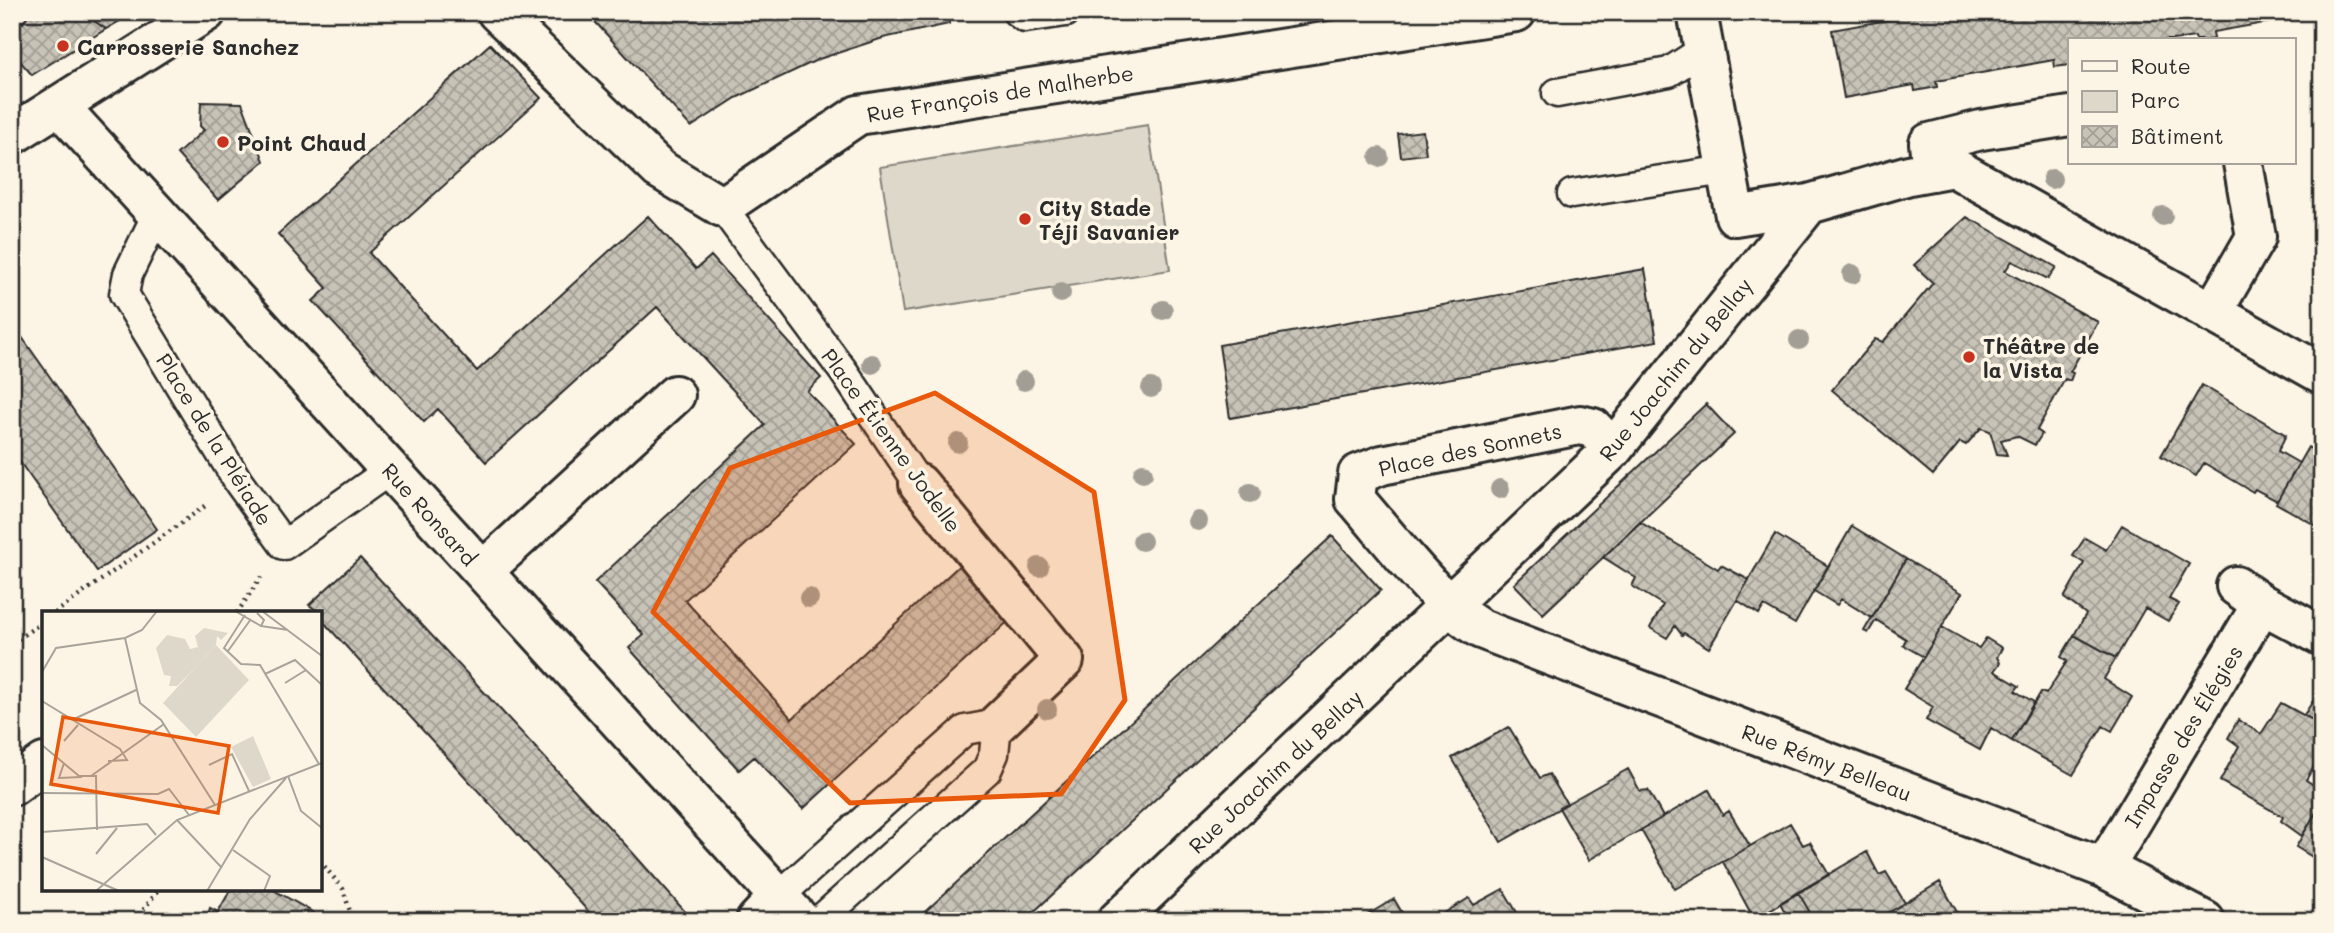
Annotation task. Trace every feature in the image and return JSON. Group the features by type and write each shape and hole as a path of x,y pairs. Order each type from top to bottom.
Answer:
{"street":[{"path":"12,135 206,12"},
{"path":"497,12 659,169 722,206"},
{"name":"Rue François de Malherbe","path":"722,206 858,115 1516,12"},
{"path":"1697,12 1735,216 1808,204 1953,167 2322,374"},
{"name":"Rue Ronsard","path":"59,106 156,216 483,571 779,912"},
{"path":"1933,171 1929,143 1981,130 2068,116"},
{"path":"2211,313 2256,237 2243,164"},
{"name":"Rue Joachim du Bellay","path":"1116,921 1613,449 1808,204"},
{"path":"483,571 675,395"},
{"name":"Place des Sonnets","path":"1450,605 1355,499 1359,474 1382,465 1580,425 1593,428 1613,449"},
{"name":"Place Étienne Jodelle","path":"919,484 1064,660 997,724"},
{"name":"Impasse des Élégies","path":"2104,868 2249,595 2322,636"},
{"name":"Rue Rémy Belleau","path":"1450,605 1468,622 1481,629 2104,868 2197,919"},
{"path":"12,786 42,764"}],"lane":[{"path":"1017,12 1025,18 1066,12"},
{"path":"1557,93 1669,72 1703,50"},
{"path":"1572,194 1725,170"},
{"name":"Place Étienne Jodelle","path":"722,206 844,372 919,484"},
{"name":"Place de la Pléiade","path":"156,216 128,274 124,294 239,483 284,545 390,470"},
{"path":"779,912 965,730 997,724 994,754 987,770 818,921"}],"path":[{"path":"58,611 239,483"},
{"path":"12,635 14,642 42,622"},
{"path":"322,863 343,889 353,921"},
{"path":"135,921 158,891"}],"highlighted area":[{"path":"935,393 1094,492 1125,700 1061,794 850,803 653,612 730,468"}],"green space":[{"name":"City Stade Téji Savanier","path":"1148,125 1170,270 903,312 880,167"}],"building":[{"path":"30,12 81,12 106,29 32,75 12,52 12,14 23,23"},
{"path":"81,12 135,12 106,29"},
{"path":"586,12 948,12 949,24 883,38 819,59 736,98 691,127"},
{"path":"1932,12 2292,12 2293,18 2213,32 2214,38 2068,38 2068,65 2055,67 2054,60 1936,81 1937,87 1915,91 1914,85 1844,98 1832,30"},
{"path":"490,44 541,98 369,253 477,371 648,216 696,269 711,256 821,378 807,391 856,444 685,600 792,719 963,562 1013,617 803,809 754,757 739,770 629,648 644,635 595,582 765,425 657,307 486,462 438,409 424,422 313,301 327,288 278,234"},
{"name":"Point Chaud","path":"201,102 242,103 264,161 218,200 177,154 204,130 200,126"},
{"path":"1423,131 1426,154 1401,157 1398,134"},
{"name":"Théâtre de la Vista","path":"1967,217 2056,267 2048,279 2012,261 2005,271 2098,322 2070,372 2073,373 2070,381 2065,379 2037,430 2042,434 2035,445 2017,436 2001,440 2007,455 1997,454 1990,431 1981,428 1966,445 1960,442 1933,475 1832,390 1875,339 1883,342 1933,283 1914,265"},
{"path":"1645,269 1657,341 1230,418 1219,345"},
{"path":"12,323 157,529 97,571 12,451"},
{"path":"2202,385 2286,435 2278,451 2299,463 2277,501 2255,489 2253,492 2204,463 2196,476 2161,456"},
{"path":"1706,404 1734,434 1543,614 1514,584"},
{"path":"2308,447 2322,455 2322,529 2276,503"},
{"path":"1640,522 1718,569 1721,565 1749,580 1709,648 1684,633 1682,635 1675,626 1667,638 1650,628 1663,605 1632,586 1636,578 1603,557"},
{"path":"2122,525 2189,564 2169,599 2179,604 2168,621 2145,608 2116,658 2074,635 2086,614 2064,598 2084,563 2073,556 2085,538 2106,550"},
{"path":"1852,526 1906,559 1872,618 1841,599 1837,605 1814,591"},
{"path":"1775,534 1828,566 1795,624 1764,606 1759,614 1737,600"},
{"path":"1332,536 1381,590 1024,921 915,921"},
{"path":"360,558 688,915 682,921 597,921 322,620 322,611 309,605"},
{"path":"1906,559 1962,593 1924,657 1903,645 1906,639 1876,620 1868,633 1864,631"},
{"path":"1942,627 1979,648 1986,638 2002,648 1997,657 2000,663 1994,671 2019,686 2015,691 2034,702 2012,741 1991,728 1980,750 1926,720 1933,707 1904,689"},
{"path":"2074,635 2116,658 2104,679 2132,697 2112,731 2103,726 2073,775 2012,741 2041,692 2046,694 2067,661 2061,657"},
{"path":"2313,701 2322,705 2322,725 2304,715"},
{"path":"2281,703 2322,725 2322,752 2306,780 2322,790 2322,802 2302,836 2281,821 2283,817 2220,781 2239,746 2228,738 2238,720 2261,734"},
{"path":"1509,727 1540,778 1549,774 1567,804 1501,842 1452,758"},
{"path":"1628,769 1640,791 1648,790 1663,817 1589,860 1559,808"},
{"path":"1709,790 1723,815 1729,811 1750,846 1675,889 1641,830"},
{"path":"2322,802 2322,863 2296,847"},
{"path":"1790,823 1803,845 1810,842 1829,875 1754,919 1723,862"},
{"path":"1867,852 1879,875 1886,872 1905,903 1874,921 1815,921 1798,892"},
{"path":"1940,882 1962,921 1874,921 1905,903"},
{"path":"1503,889 1522,921 1431,921 1469,898 1474,905"},
{"path":"230,891 276,891 314,913 310,921 206,921 210,908 218,912"},
{"path":"1798,892 1815,921 1790,921 1780,903"},
{"path":"1394,899 1407,921 1357,921"}],"place":[{"name":"Carrosserie Sanchez","path":"63,46"},
{"name":"Point Chaud","path":"223,142"},
{"name":"City Stade Téji Savanier","path":"1025,219"},
{"name":"Théâtre de la Vista","path":"1969,357"}]}
